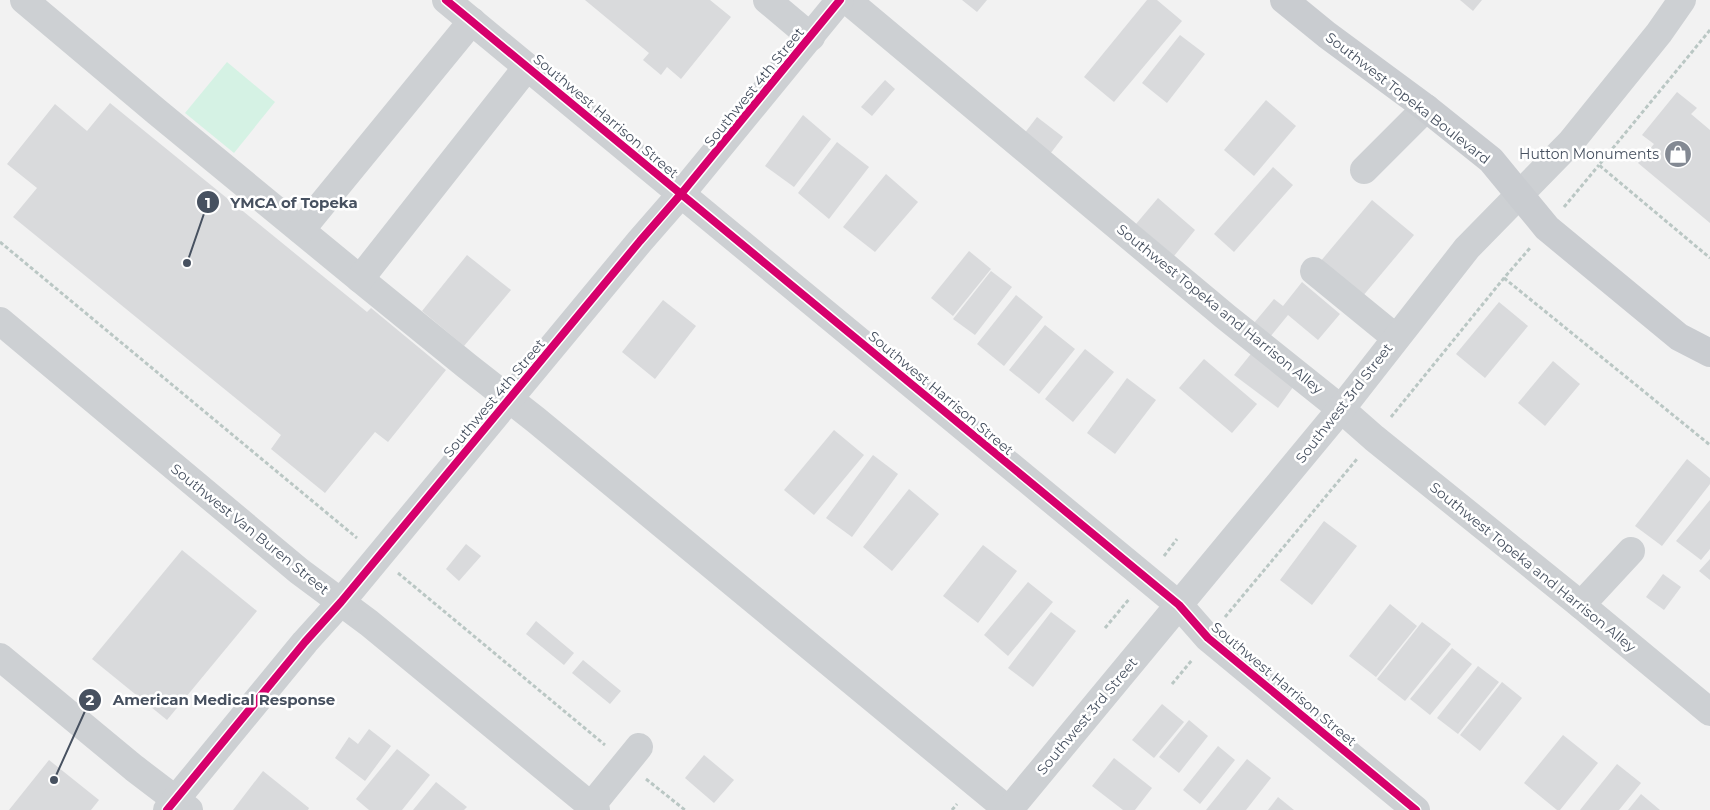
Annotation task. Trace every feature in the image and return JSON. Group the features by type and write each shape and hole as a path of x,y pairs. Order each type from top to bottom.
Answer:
{"main road":[{"name":"Southwest Topeka Boulevard","path":"1284,0 1491,160 1547,228 1679,337 1710,353"}],"street":[{"path":"24,0 157,112 544,426 1009,810"},
{"path":"767,0 811,37"},
{"name":"Southwest 4th Street","path":"177,807 305,642 379,557 840,0"},
{"name":"Southwest Topeka and Harrison Alley","path":"847,0 1234,308 1374,438 1581,605 1623,630 1710,712"},
{"name":"Southwest 3rd Street","path":"1009,810 1342,409 1467,248 1571,142 1659,33 1682,0"},
{"path":"301,230 459,7"},
{"name":"Southwest Harrison Street","path":"459,7 527,67 1179,605 1208,638 1416,810"},
{"path":"360,278 527,67"},
{"path":"1364,170 1426,108"},
{"path":"1314,271 1396,338"},
{"name":"Southwest Van Buren Street","path":"0,321 299,571 341,602 594,808"},
{"path":"1581,605 1631,551"},
{"path":"0,657 134,768 177,807"},
{"path":"594,808 633,755"}],"path":[{"path":"1710,30 1599,165 1710,258"},
{"path":"0,242 379,557 633,755 685,810"},
{"path":"1504,278 1710,445"}],"green space":[{"path":"227,62 275,102 234,153 185,113"}],"building":[{"path":"585,0 710,0 731,17 681,79 667,67 661,75 643,60 649,53"},
{"path":"962,0 987,0 977,12"},
{"path":"1147,0 1157,0 1182,21 1114,102 1084,77"},
{"path":"1460,0 1482,0 1473,11"},
{"path":"1180,35 1205,54 1167,103 1142,83"},
{"path":"885,80 895,89 872,116 861,107"},
{"name":"Hutton Monuments","path":"1677,92 1697,108 1691,114 1710,130 1710,223 1638,163 1654,144 1642,135"},
{"path":"1266,100 1296,126 1254,176 1224,150"},
{"path":"110,103 367,312 371,308 446,370 388,442 375,432 325,493 271,449 281,435 13,217 37,188 7,164 55,104 87,131"},
{"path":"803,115 831,139 794,187 765,166"},
{"path":"1037,117 1063,137 1050,154 1024,134"},
{"path":"837,142 869,167 829,219 798,193"},
{"path":"1273,167 1293,185 1234,252 1214,234"},
{"path":"886,174 918,202 875,252 843,227"},
{"path":"1158,198 1195,230 1174,256 1136,224"},
{"path":"1372,200 1414,235 1362,297 1320,262"},
{"path":"969,251 991,269 953,316 931,298"},
{"path":"467,255 511,290 464,346 422,311"},
{"path":"991,271 1012,287 975,335 953,319"},
{"path":"1302,282 1340,314 1318,340 1288,315 1270,337 1254,323 1274,299 1283,306"},
{"path":"1016,295 1043,317 1004,366 977,344"},
{"path":"663,300 696,326 655,379 622,352"},
{"path":"1499,302 1528,326 1485,378 1456,354"},
{"path":"1045,325 1075,349 1039,394 1009,370"},
{"path":"1085,349 1114,372 1073,422 1045,399"},
{"path":"1254,350 1296,383 1278,408 1234,375"},
{"path":"1204,359 1257,404 1232,433 1179,388"},
{"path":"1553,361 1580,384 1545,426 1518,403"},
{"path":"1127,378 1156,400 1115,454 1087,433"},
{"path":"834,430 864,455 814,515 784,490"},
{"path":"873,455 898,474 852,537 826,518"},
{"path":"1687,459 1710,478 1710,484 1662,546 1635,526"},
{"path":"909,489 939,514 892,571 863,547"},
{"path":"1710,500 1710,549 1701,560 1676,541"},
{"path":"1324,521 1357,546 1312,605 1280,580"},
{"path":"466,544 481,556 459,581 446,569"},
{"path":"983,545 1017,571 978,623 943,596"},
{"path":"182,550 257,611 167,720 92,659"},
{"path":"1710,559 1710,580 1699,571"},
{"path":"1663,574 1681,587 1664,610 1646,597"},
{"path":"1028,582 1053,602 1008,656 984,635"},
{"path":"1390,604 1417,626 1376,677 1349,656"},
{"path":"1051,612 1076,631 1033,687 1008,668"},
{"path":"536,621 574,653 564,665 526,634"},
{"path":"1422,622 1451,644 1405,701 1377,679"},
{"path":"1452,648 1472,664 1430,715 1410,699"},
{"path":"583,660 621,691 610,704 572,673"},
{"path":"1478,666 1499,682 1458,734 1437,718"},
{"path":"1502,682 1522,698 1480,751 1460,735"},
{"path":"1162,704 1184,722 1154,758 1132,740"},
{"path":"1189,720 1208,736 1179,773 1159,757"},
{"path":"369,729 391,746 365,781 335,758 349,737 358,744"},
{"path":"1563,735 1598,763 1560,810 1557,810 1524,783"},
{"path":"1218,746 1235,760 1200,804 1183,790"},
{"path":"397,749 430,775 402,810 369,810 356,799"},
{"path":"704,755 734,780 714,803 685,778"},
{"path":"1114,758 1152,788 1135,810 1123,810 1092,786"},
{"path":"1247,759 1271,778 1246,810 1206,810"},
{"path":"49,760 99,800 91,810 9,810"},
{"path":"1617,764 1641,783 1619,810 1580,810"},
{"path":"263,771 309,808 308,810 233,810"},
{"path":"436,782 467,807 464,810 413,810"},
{"path":"1641,794 1660,810 1628,810"},
{"path":"1278,797 1294,810 1268,810"}],"cycle path":[{"path":"446,0 1179,605 1208,638 1416,810"},
{"path":"167,810 305,642 341,602 681,194 840,0"}],"place":[{"name":"Hutton Monuments","path":"1678,154"},
{"name":"YMCA of Topeka","path":"187,263"},
{"name":"American Medical Response","path":"54,780"}]}
